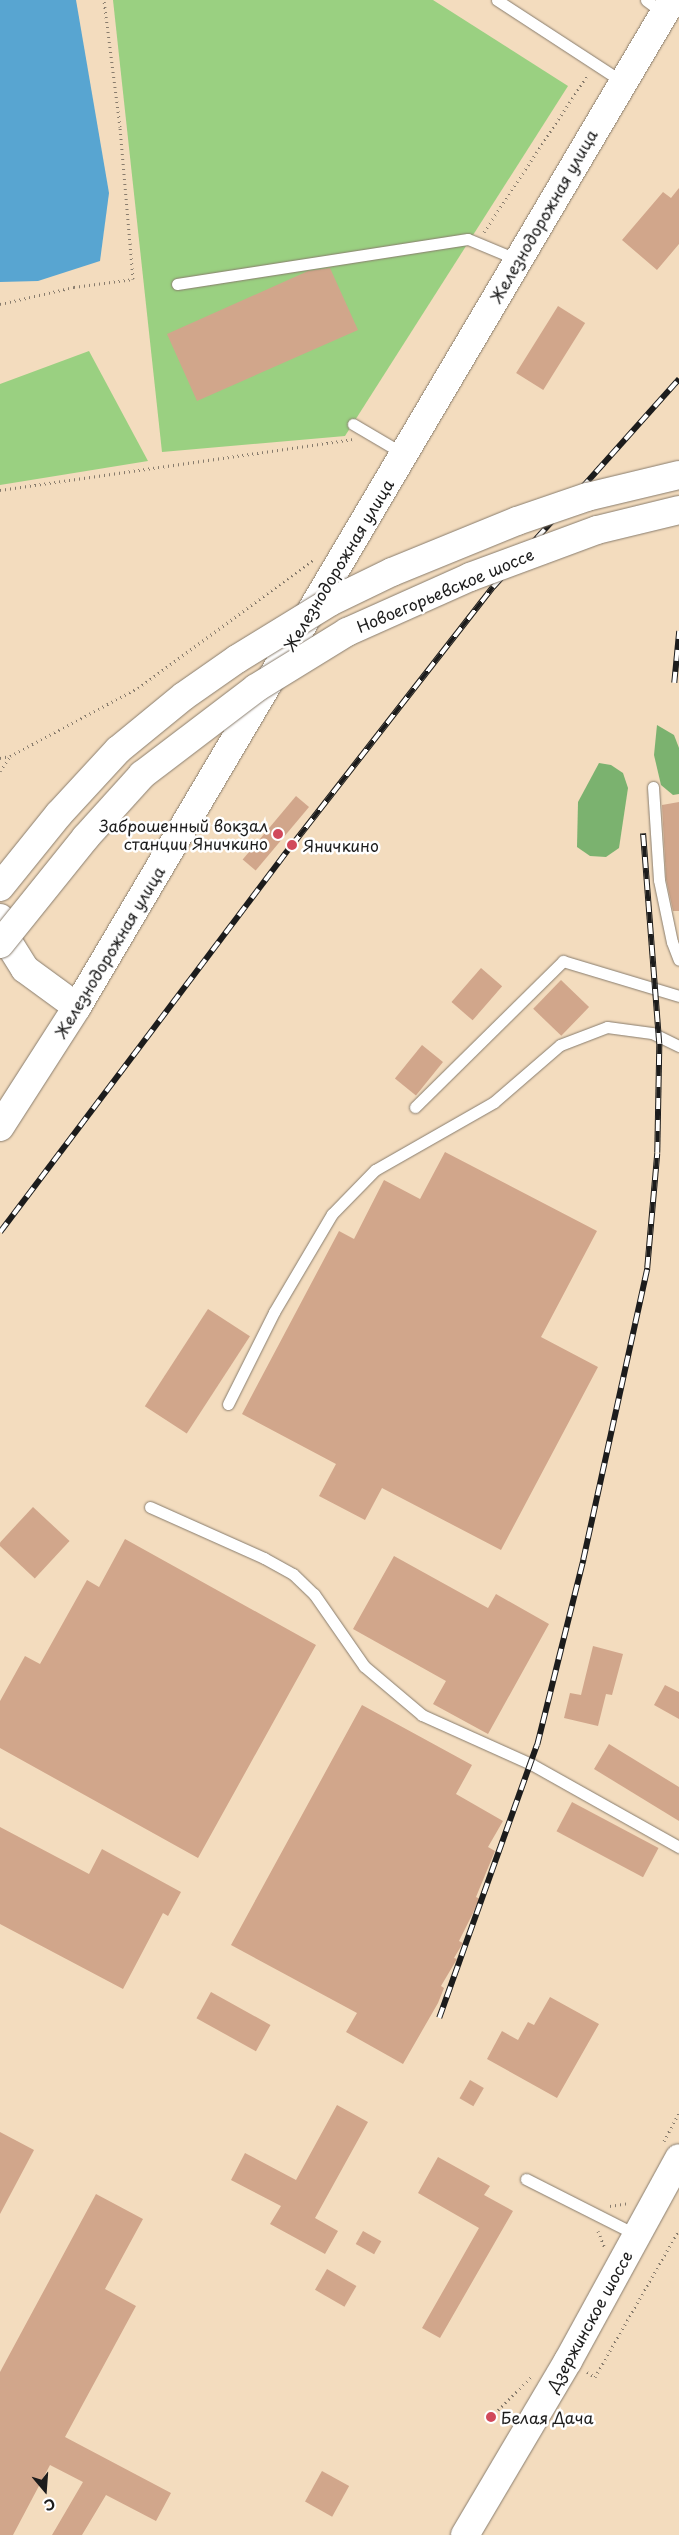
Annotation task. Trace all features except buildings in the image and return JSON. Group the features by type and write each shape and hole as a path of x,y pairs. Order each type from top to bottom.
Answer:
{"main road":[{"name":"Железнодорожная улица","path":"0,1128 77,1007 404,454 516,259 623,82 660,4"},
{"path":"0,887 59,814 118,750 191,690 321,607 392,572 517,521 587,497 679,474"},
{"name":"Новоегорьевское шоссе","path":"0,944 86,837 142,775 205,724 256,688 346,632 470,577 597,530 679,510"},
{"path":"0,918 10,946 25,969 77,1007"},
{"name":"Дзержинское шоссе","path":"465,2535 563,2370 679,2158"}],"lane":[{"path":"497,0 623,82"},
{"path":"177,284 468,239 516,259"},
{"path":"353,424 404,454"},
{"path":"653,787 658,880 672,942 679,960"},
{"path":"415,1107 563,961 679,996"},
{"path":"228,1404 274,1312 332,1214 375,1170 494,1102 560,1045 607,1027 652,1033 679,1046"},
{"path":"150,1507 264,1558 293,1574 314,1594 364,1666 422,1715 531,1764 679,1847"},
{"path":"526,2179 637,2235"}],"path":[{"path":"0,304 74,288 133,279 120,127 104,0"},
{"path":"477,243 541,150 594,64"},
{"path":"0,490 374,436"},
{"path":"0,758 10,756 138,688 320,555"},
{"path":"0,771 10,756"}],"green space":[{"path":"113,0 433,0 568,86 345,436 162,452"},
{"path":"89,351 148,461 0,485 0,384"},
{"path":"657,725 674,735 679,748 679,794 673,795 661,785 654,755"},
{"path":"599,763 611,765 623,773 628,788 619,848 606,857 590,856 577,847 578,802"}],"water":[{"path":"0,0 76,0 109,193 100,261 38,281 0,282"}],"railway":[{"path":"0,1232 292,845 493,587 679,379"},
{"path":"674,683 679,631"},
{"path":"439,2018 537,1745 583,1560 647,1268 657,1153 659,1044 643,834"}],"place":[{"name":"Заброшенный вокзал станции Яничкино","path":"278,834"},
{"name":"Яничкино","path":"292,845"},
{"name":"Белая Дача","path":"491,2417"}]}
